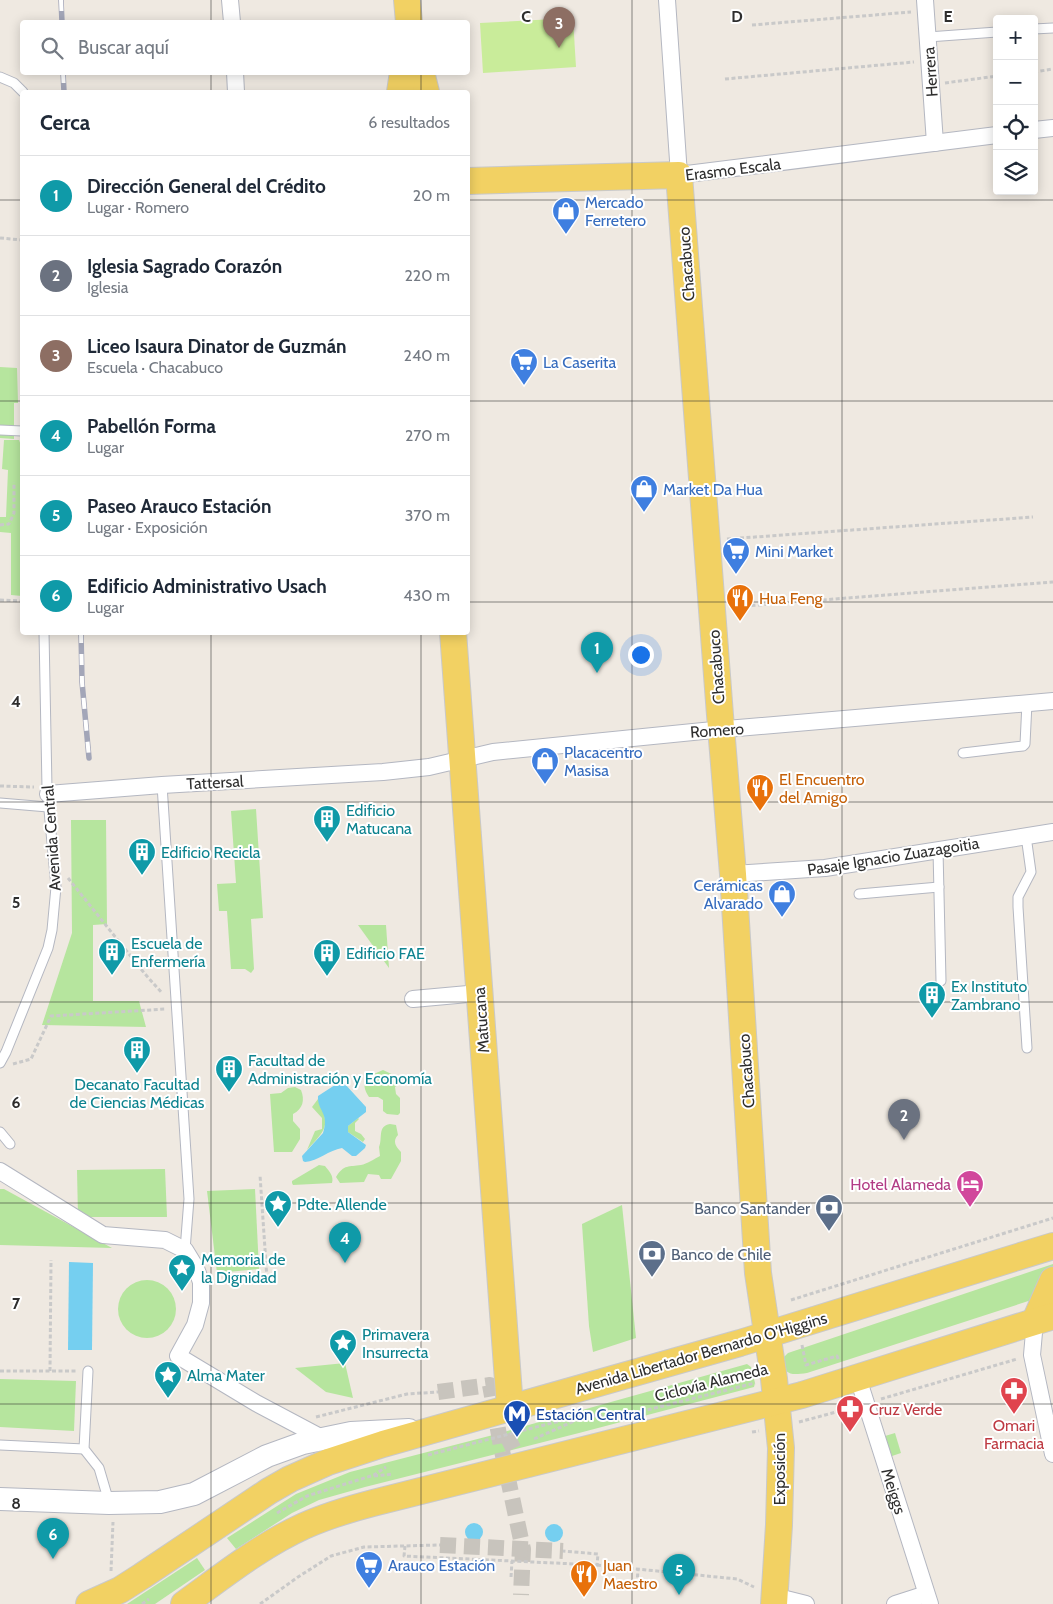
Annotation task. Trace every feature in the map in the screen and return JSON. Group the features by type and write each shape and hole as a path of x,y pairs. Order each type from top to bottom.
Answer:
{"main road":[{"path":"407,0 409,20"},
{"path":"400,90 402,75"},
{"path":"422,75 426,90"},
{"name":"Erasmo Escala","path":"470,181 679,175"},
{"name":"Chacabuco","path":"679,175 733,874 758,1272 767,1335"},
{"name":"Matucana","path":"453,635 510,1408"},
{"name":"Avenida Libertador Bernardo O'Higgins","path":"89,1604 120,1590 269,1491 290,1479 328,1462 440,1428 767,1335 1053,1246"},
{"path":"184,1604 271,1544 304,1526 336,1513 775,1391 858,1378 1044,1319 1053,1280"},
{"name":"Exposición","path":"767,1335 779,1428 781,1472 774,1600"},
{"path":"0,1498 115,1512 180,1498 207,1488 267,1456 302,1443 351,1433 440,1428"}],"street":[{"path":"230,0 232,20"},
{"name":"Chacabuco","path":"667,0 679,175"},
{"name":"Herrera","path":"925,0 935,144"},
{"path":"235,75 236,90"},
{"path":"1038,130 1053,128"},
{"name":"Erasmo Escala","path":"679,175 993,136"},
{"name":"Romero","path":"383,772 428,768 494,752 1053,700"},
{"name":"Tattersal","path":"48,796 162,785 383,772"},
{"name":"Pasaje Ignacio Zuazagoitia","path":"733,874 825,868 1053,832"},
{"path":"412,999 479,993"},
{"path":"0,1171 103,1235 165,1240 185,1250 196,1268 200,1282 202,1303 195,1325 178,1356 256,1403 322,1438"},
{"path":"1044,1319 1032,1355 1053,1454"},
{"name":"Meiggs","path":"858,1378 928,1599"},
{"path":"895,1604 928,1599"},
{"path":"774,1600 806,1604"}],"lane":[{"path":"1038,29 1053,28"},
{"path":"928,37 993,32"},
{"path":"0,77 14,83 21,90"},
{"path":"0,430 20,431"},
{"name":"Avenida Central","path":"4,1064 6,1052 48,948 55,903 55,862 48,796 44,635"},
{"path":"963,753 1023,746 1025,744 1027,703"},
{"path":"162,785 188,1200 185,1250"},
{"path":"0,803 48,796"},
{"path":"1026,836 1031,872 1018,897 1018,907 1027,1048"},
{"path":"938,850 942,981"},
{"path":"859,894 939,888"},
{"path":"0,1132 10,1144"},
{"path":"88,1371 84,1449 99,1468 115,1512"},
{"path":"0,1445 84,1449"}],"path":[{"path":"752,25 902,13"},
{"path":"725,79 906,63"},
{"path":"1038,71 1053,69"},
{"path":"948,82 993,76"},
{"path":"0,238 20,240"},
{"path":"0,525 9,524 14,513 14,482"},
{"path":"724,539 1033,517"},
{"path":"729,607 1053,582"},
{"path":"0,600 20,601"},
{"path":"0,786 48,796"},
{"path":"55,862 145,974 177,1008"},
{"path":"4,1064 31,1059 51,1016 177,1008"},
{"path":"200,1282 267,1280 260,1175"},
{"path":"791,1300 1053,1218"},
{"path":"50,1371 51,1260"},
{"path":"752,1432 779,1428 1032,1355"},
{"path":"0,1371 71,1371"},
{"name":"Ciclovía Alameda","path":"586,1416 626,1416 746,1385 775,1391"},
{"path":"294,1423 398,1396 438,1392"},
{"path":"531,1440 586,1416"},
{"path":"427,1456 586,1416"},
{"path":"290,1506 307,1496 378,1473 390,1465"},
{"path":"368,1477 397,1474"},
{"path":"111,1576 112,1521 115,1512"},
{"path":"260,1604 331,1556 364,1547 440,1545"},
{"path":"405,1546 404,1556 597,1565 737,1579 774,1600"},
{"path":"563,1551 598,1554 597,1565"},
{"path":"511,1578 512,1561"},
{"path":"637,1584 638,1569"}],"green space":[{"path":"573,18 576,67 483,73 480,23"},
{"path":"0,367 17,368 18,403 14,403 14,439 0,438"},
{"path":"4,440 19,440 20,596 11,595 11,533 0,532 0,517 6,517 8,470 2,469"},
{"path":"256,809 263,918 251,919 254,969 251,973 245,969 231,969 227,911 219,911 217,884 236,883 231,811"},
{"path":"71,820 106,820 107,924 93,925 93,1001 139,1001 146,1027 42,1025 72,933"},
{"path":"358,925 386,925 389,968"},
{"path":"383,1070 398,1077 399,1084 395,1087 396,1094 400,1098 400,1113 398,1115 387,1114 383,1111 383,1100 378,1097 369,1097 365,1089 367,1077"},
{"path":"295,1087 301,1090 303,1097 301,1107 293,1114 293,1121 300,1129 300,1139 292,1152 274,1152 270,1094 281,1093 288,1088"},
{"path":"318,1099 324,1116 324,1127 319,1137 307,1150 315,1131 322,1129 322,1118 312,1107"},
{"path":"358,1118 355,1123 355,1131 365,1139 363,1142 348,1132 348,1126"},
{"path":"390,1124 396,1125 398,1135 395,1139 395,1144 401,1152 401,1161 391,1179 381,1179 379,1175 368,1174 364,1182 340,1183 336,1177 344,1168 368,1163 380,1156 379,1147 382,1130 383,1127"},
{"path":"319,1165 325,1166 330,1172 332,1183 293,1185 292,1181"},
{"path":"165,1169 167,1217 78,1217 77,1170"},
{"path":"0,1189 4,1189 112,1248 0,1245"},
{"path":"255,1189 259,1269 217,1273 207,1191"},
{"path":"622,1205 636,1338 593,1352 589,1326 582,1224"},
{"path":"1053,1264 1053,1293 807,1373 792,1374 785,1368 784,1357 788,1353"},
{"path":"141,1280 153,1280 163,1284 172,1293 176,1315 168,1330 153,1338 141,1338 131,1334 122,1325 118,1315 118,1303 122,1293 131,1284"},
{"path":"345,1363 353,1398 326,1392 295,1368"},
{"path":"747,1364 751,1367 755,1383 754,1387 319,1500 292,1513 236,1549 227,1538 296,1494 350,1472 493,1435"},
{"path":"0,1379 76,1381 74,1431 0,1427"},
{"path":"895,1433 901,1453 892,1456 885,1436"},
{"path":"197,1558 205,1570 155,1604 127,1604"}],"water":[{"path":"338,1083 344,1083 366,1107 366,1112 348,1126 348,1132 366,1145 365,1148 356,1156 352,1156 342,1148 305,1162 302,1156 323,1133 325,1126 318,1096"},
{"path":"69,1262 93,1263 92,1350 68,1350"},
{"path":"474,1523 480,1526 483,1532 480,1538 474,1541 468,1538 465,1532 468,1526"},
{"path":"554,1524 560,1527 563,1533 560,1539 554,1542 548,1539 545,1533 548,1527"}],"tunnel":[{"path":"438,1392 490,1385 501,1446"},
{"path":"517,1438 501,1446 523,1549 521,1595"},
{"path":"440,1545 563,1551"}],"railway":[{"path":"61,0 62,20"},
{"path":"63,75 64,90"},
{"path":"81,635 82,682 89,758"}],"place":[{"name":"Liceo Isaura Dinator de Guzmán","path":"559,48"},
{"name":"Mercado Ferretero","path":"566,235"},
{"name":"La Caserita","path":"524,386"},
{"name":"Market Da Hua","path":"644,513"},
{"name":"Mini Market","path":"736,575"},
{"name":"Hua Feng","path":"740,622"},
{"name":"Dirección General del Crédito","path":"597,673"},
{"name":"Placacentro Masisa","path":"545,785"},
{"name":"El Encuentro del Amigo","path":"760,812"},
{"name":"Edificio Matucana","path":"327,843"},
{"name":"Edificio Recicla","path":"142,876"},
{"name":"Cerámicas Alvarado","path":"782,918"},
{"name":"Escuela de Enfermería","path":"112,976"},
{"name":"Edificio FAE","path":"327,977"},
{"name":"Ex Instituto Zambrano","path":"932,1019"},
{"name":"Decanato Facultad de Ciencias Médicas","path":"137,1074"},
{"name":"Facultad de Administración y Economía","path":"229,1093"},
{"name":"Iglesia Sagrado Corazón","path":"904,1140"},
{"name":"Hotel Alameda","path":"970,1208"},
{"name":"Pdte. Allende","path":"278,1228"},
{"name":"Banco Santander","path":"829,1232"},
{"name":"Pabellón Forma","path":"345,1263"},
{"name":"Banco de Chile","path":"652,1278"},
{"name":"Memorial de la Dignidad","path":"182,1292"},
{"name":"Primavera Insurrecta","path":"343,1367"},
{"name":"Alma Mater","path":"168,1399"},
{"name":"Omari Farmacia","path":"1014,1415"},
{"name":"Cruz Verde","path":"850,1433"},
{"name":"Estación Central","path":"517,1438"},
{"name":"Edificio Administrativo Usach","path":"53,1559"},
{"name":"Arauco Estación","path":"369,1589"},
{"name":"Paseo Arauco Estación","path":"679,1595"},
{"name":"Juan Maestro","path":"584,1598"}]}
